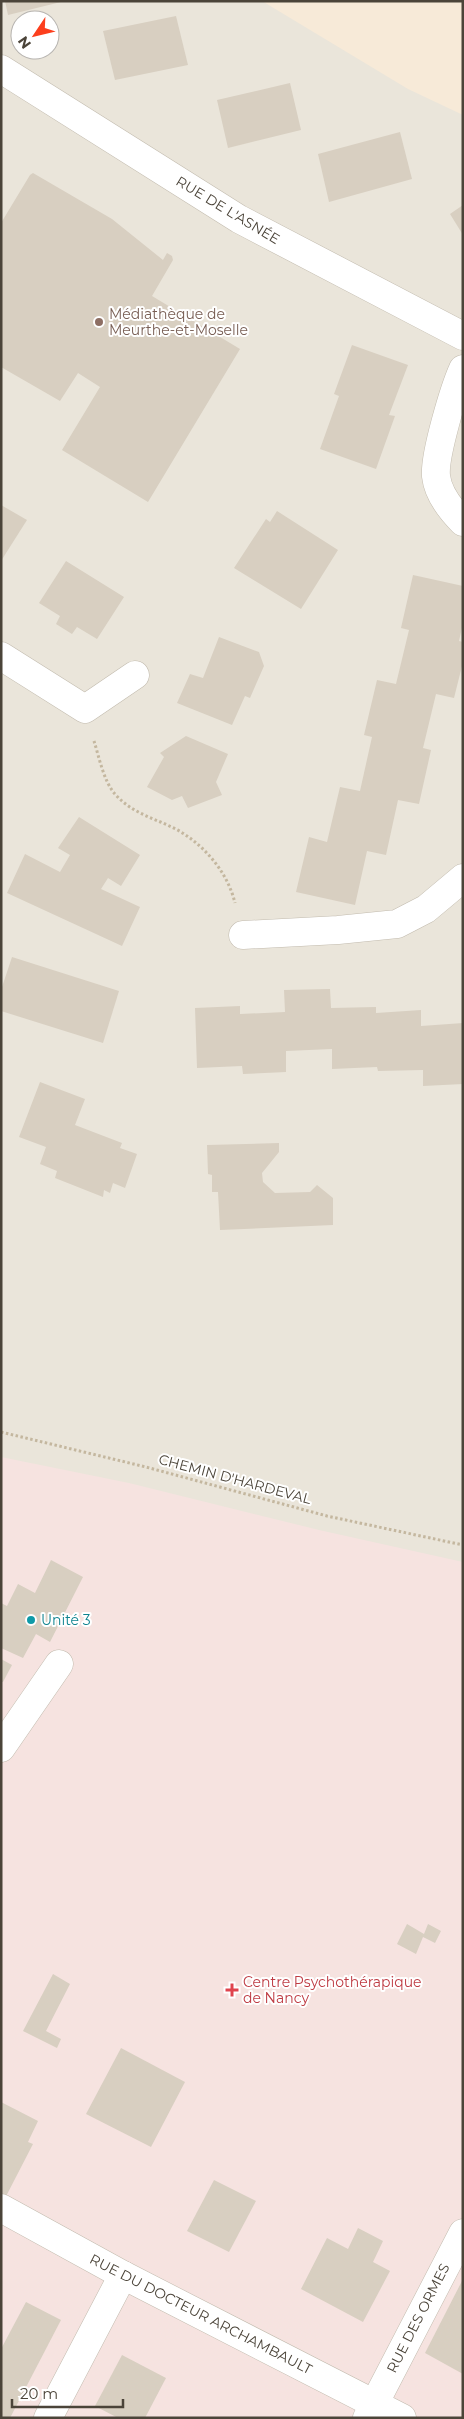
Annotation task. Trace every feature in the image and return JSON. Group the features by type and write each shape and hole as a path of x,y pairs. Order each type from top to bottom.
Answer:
{"street":[{"name":"RUE DE L'ASNÉE","path":"1,69 239,219 463,336"},
{"path":"463,369 457,382 437,462 436,477 445,501 463,522"},
{"path":"1,656 84,709 135,675"},
{"path":"243,935 338,930 397,924 426,909 463,878"},
{"path":"1,1748 58,1664"},
{"name":"RUE DU DOCTEUR ARCHAMBAULT","path":"1,2208 370,2411 402,2418"},
{"name":"RUE DES ORMES","path":"370,2411 463,2233"},
{"path":"48,2418 123,2275"}],"path":[{"path":"84,709 100,761 113,792 134,810 181,832 211,855 232,890 243,935"},
{"name":"CHEMIN D'HARDEVAL","path":"1,1432 146,1467 327,1516 463,1545"}],"shaded area":[{"path":"1,1 463,1 463,2418 1,2418"},
{"path":"262,1 463,1 463,115 408,89"},
{"name":"Centre Psychothérapique de Nancy","path":"1,1457 129,1483 319,1530 463,1562 463,2418 1,2418"}],"building":[{"path":"5,1 61,1 28,10 10,10 10,15 8,15"},
{"path":"176,16 188,65 115,80 103,31"},
{"path":"290,83 301,130 228,148 217,100"},
{"path":"400,132 412,179 329,202 318,154"},
{"name":"Médiathèque de Meurthe-et-Moselle","path":"33,173 112,219 163,260 167,253 172,256 173,260 152,296 240,349 148,502 62,450 100,387 78,373 60,401 1,367 1,223"},
{"path":"463,205 463,235 450,214"},
{"path":"352,345 408,365 389,415 395,416 376,469 320,449 339,396 334,394"},
{"path":"1,505 27,520 1,561"},
{"path":"277,511 338,550 301,609 234,568 266,519 270,522"},
{"path":"66,561 124,597 97,639 77,627 72,634 56,624 60,616 39,603"},
{"path":"413,575 463,586 463,623 459,641 463,642 463,662 454,698 436,694 423,748 431,750 419,804 398,800 386,855 367,851 355,905 296,892 309,837 327,842 340,787 360,791 372,737 364,735 377,680 396,684 409,630 401,628"},
{"path":"219,637 259,652 264,666 250,698 245,696 232,725 177,703 190,674 203,678"},
{"path":"186,736 228,754 216,782 222,795 188,808 182,796 172,800 147,787 164,757 160,753"},
{"path":"79,817 140,855 121,886 108,878 101,889 140,907 122,946 7,893 25,854 60,872 70,855 58,848"},
{"path":"12,957 119,991 103,1043 1,1011 1,990"},
{"path":"330,989 331,1008 376,1007 376,1013 421,1010 421,1026 463,1023 463,1084 423,1086 423,1070 378,1071 377,1067 332,1069 332,1049 286,1051 286,1072 243,1074 242,1066 197,1068 195,1008 240,1006 240,1014 285,1012 284,990"},
{"path":"40,1082 85,1099 75,1125 122,1143 120,1148 137,1154 125,1188 113,1183 110,1193 104,1190 103,1197 55,1178 57,1171 40,1164 46,1147 19,1137"},
{"path":"279,1143 279,1152 262,1173 263,1182 275,1193 310,1192 317,1185 333,1198 333,1225 220,1230 218,1192 212,1192 212,1175 208,1174 207,1145"},
{"name":"Unité 3","path":"51,1560 83,1577 50,1642 36,1634 23,1658 1,1648 1,1603 7,1606 18,1584 35,1593"},
{"path":"1,1659 12,1665 3,1682 1,1682"},
{"path":"407,1924 424,1934 428,1924 441,1931 435,1943 423,1937 416,1954 397,1944"},
{"path":"53,1974 70,1984 46,2031 61,2039 57,2048 23,2031"},
{"path":"121,2048 185,2082 151,2147 86,2114"},
{"path":"1,2102 38,2121 28,2142 33,2144 1,2206"},
{"path":"214,2180 256,2201 229,2252 187,2231"},
{"path":"358,2228 383,2241 373,2262 390,2271 363,2322 301,2289 327,2238 348,2249"},
{"path":"463,2279 463,2374 425,2353"},
{"path":"26,2302 61,2320 10,2418 1,2418 1,2349"},
{"path":"122,2355 166,2378 145,2418 118,2418 95,2406"}],"place":[{"name":"Médiathèque de Meurthe-et-Moselle","path":"99,322"},
{"name":"Unité 3","path":"31,1620"},
{"name":"Centre Psychothérapique de Nancy","path":"232,1990"}]}
